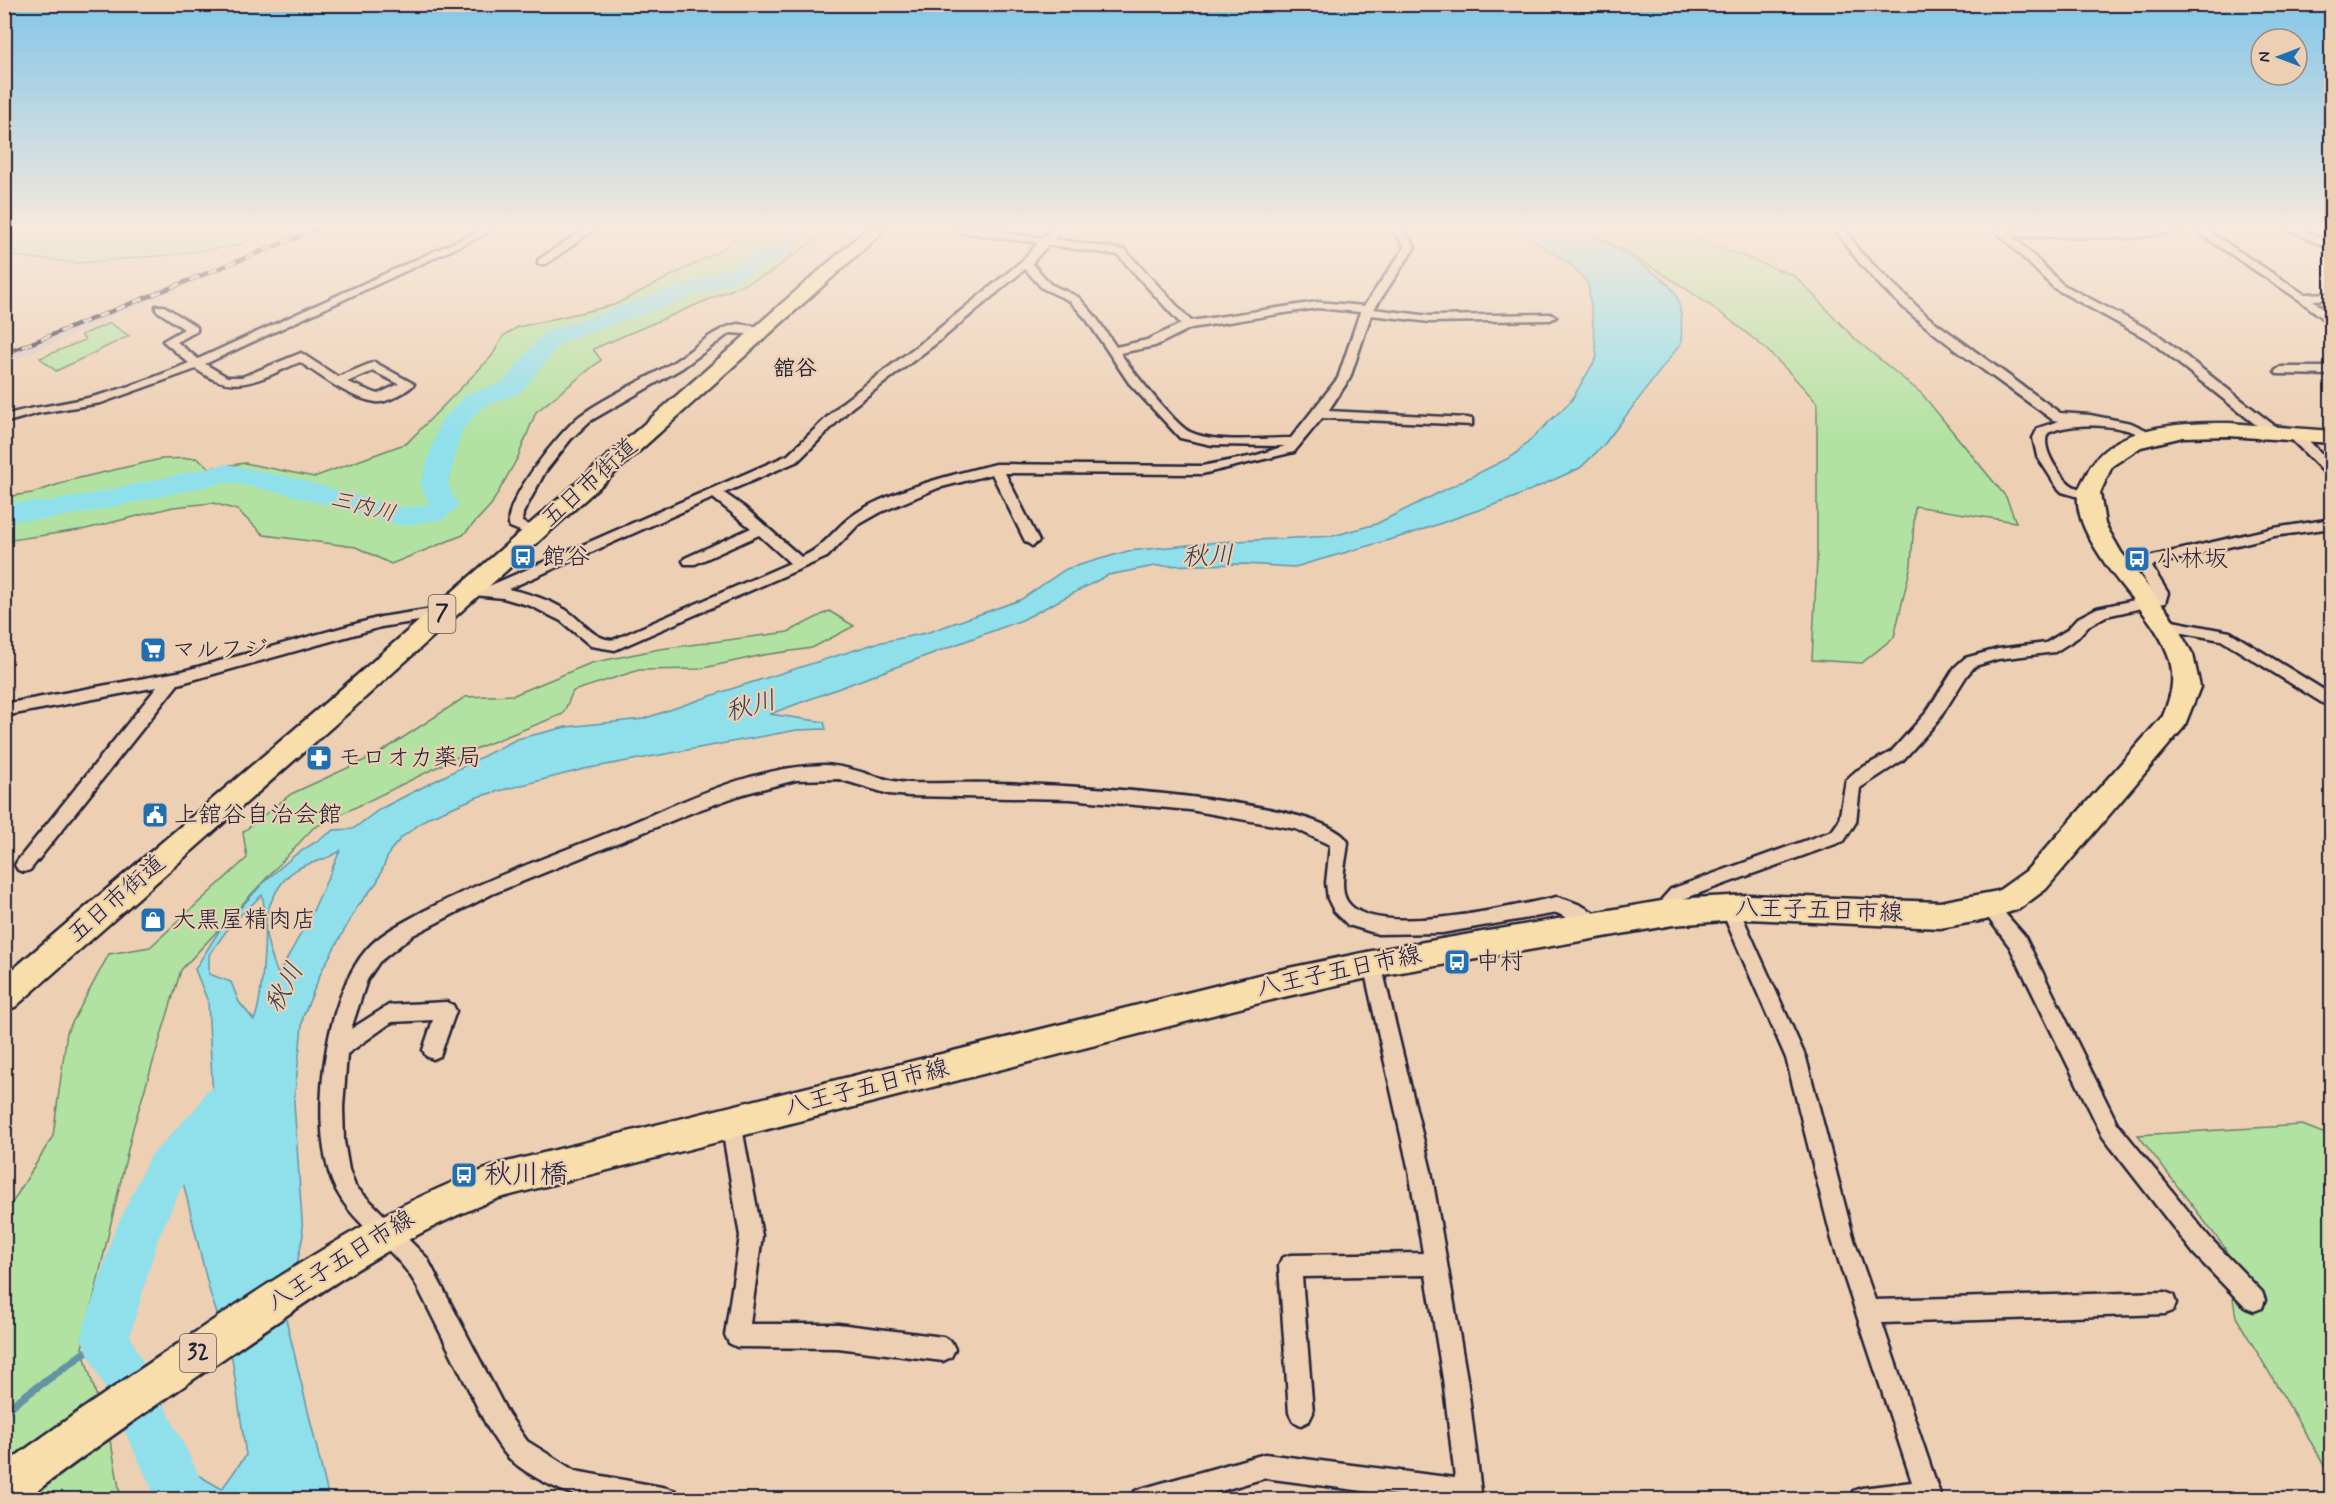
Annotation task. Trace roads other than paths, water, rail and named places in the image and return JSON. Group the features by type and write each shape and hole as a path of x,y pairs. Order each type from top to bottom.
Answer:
{"main road":[{"name":"五日市街道","path":"4,997 446,612 797,299"},
{"path":"2089,496 2094,476 2107,460 2122,448 2153,436 2205,430 2331,438"},
{"name":"八王子五日市線","path":"4,1490 343,1254 435,1204 499,1181 1299,979 1372,964 1673,912 1729,907 1940,915 1989,907 2008,900 2036,880 2179,715 2187,696 2187,674 2180,652 2101,537 2091,513 2089,496"}],"street":[{"path":"4,419 38,409 97,400 170,376 338,299"},
{"path":"469,591 495,589 793,458 820,435 836,414 934,339 980,299"},
{"path":"1074,299 1091,318 1133,380 1185,435 1212,441 1296,442"},
{"path":"1164,299 1188,325"},
{"path":"495,589 531,600 560,613 593,643 615,645 822,554 853,522 876,508 933,485 996,468 1202,470 1274,455 1288,449 1296,442 1344,378 1366,312 1375,299"},
{"path":"1903,299 1924,319 2057,417 2090,419 2098,424"},
{"path":"2083,299 2153,337 2285,434 2331,472"},
{"path":"2305,299 2331,322"},
{"path":"1113,351 1151,343 1188,325 1317,305 1441,319 1550,317"},
{"path":"160,308 193,329 169,341 223,381 234,383 301,357 338,381 378,399 408,384 374,366 338,381"},
{"path":"535,532 514,524 516,513 547,459 576,426 598,410 678,365 726,330 738,328 761,331"},
{"path":"2281,371 2331,371"},
{"path":"1318,414 1467,422"},
{"path":"2089,496 2067,489 2062,484 2043,453 2039,436 2043,430 2054,424 2098,424 2131,427 2153,436"},
{"path":"996,468 1032,542"},
{"path":"714,494 739,510 800,564"},
{"path":"2154,613 2161,596 2145,567 2149,561 2274,532 2331,523"},
{"path":"690,561 760,529"},
{"path":"4,710 173,679 381,622 446,612"},
{"path":"1673,912 1671,899 1677,894 1838,836 1847,822 1852,785 1862,776 1897,756 1932,717 1961,671 1970,662 1998,654 2050,648 2066,639 2083,622 2102,612 2154,613 2225,636 2331,703"},
{"path":"24,865 173,679"},
{"path":"667,1500 575,1483 554,1474 518,1450 499,1423 419,1266 347,1193 336,1167 332,1117 338,1049 350,994 360,972 370,957 390,939 502,879 590,847 703,799 785,776 816,771 854,775 894,788 1009,790 1197,803 1316,828 1339,842 1336,889 1341,907 1355,920 1373,926 1423,928 1557,905 1566,907 1595,924"},
{"path":"1729,907 1796,1058 1843,1240 1929,1494 1862,1500"},
{"path":"1989,907 2017,940 2110,1130 2202,1246 2254,1300"},
{"path":"1144,1500 1265,1466 1470,1496 1468,1462 1437,1264 1417,1156 1372,964"},
{"path":"338,1049 388,1014 446,1011 433,1050"},
{"path":"731,1122 752,1236 737,1335 838,1336 943,1349"},
{"path":"1301,1413 1290,1266 1437,1264"},
{"path":"1868,1312 2164,1303"}],"water":[{"path":"1590,299 1677,299 1681,343 1603,446 1580,468 1513,498 1413,533 1295,567 1243,564 1155,566 1108,575 1022,620 770,714 824,722 826,729 797,730 584,769 480,796 429,817 401,838 390,851 377,882 358,906 322,970 303,1017 294,1102 303,1235 286,1319 329,1499 144,1500 189,1470 222,1489 246,1455 232,1358 210,1293 182,1178 197,1129 213,1099 208,1002 195,969 219,931 265,881 295,855 334,830 353,829 380,809 517,739 566,727 643,719 877,643 926,633 1020,600 1066,569 1128,551 1219,542 1333,536 1376,524 1513,456 1571,401 1597,357","holes":["340,851 312,913 278,975 268,944 265,925 274,896 293,872","262,895 264,958 260,995 254,1020 239,1002 231,982 209,974 209,955 232,923"]}],"waterway":[{"name":"三内川","path":"4,512 48,510 90,503 227,473 290,486 403,517 434,513 445,506 434,485 449,428 474,401 512,387 552,338 666,299"},
{"name":"秋川","path":"185,1500 105,1338 136,1235 165,1173 212,1121 221,1105"},
{"path":"4,1411 105,1338"}],"railway":[{"path":"4,354 142,299"}],"place":[{"name":"館谷","path":"523,557"},
{"name":"小林坂","path":"2137,559"},
{"name":"マルフジ","path":"153,650"},
{"name":"モロオカ薬局","path":"319,758"},
{"name":"上舘谷自治会館","path":"155,815"},
{"name":"大黒屋精肉店","path":"153,920"},
{"name":"中村","path":"1457,962"},
{"name":"秋川橋","path":"464,1175"}],"district":[{"name":"舘谷","path":"795,369"}]}
